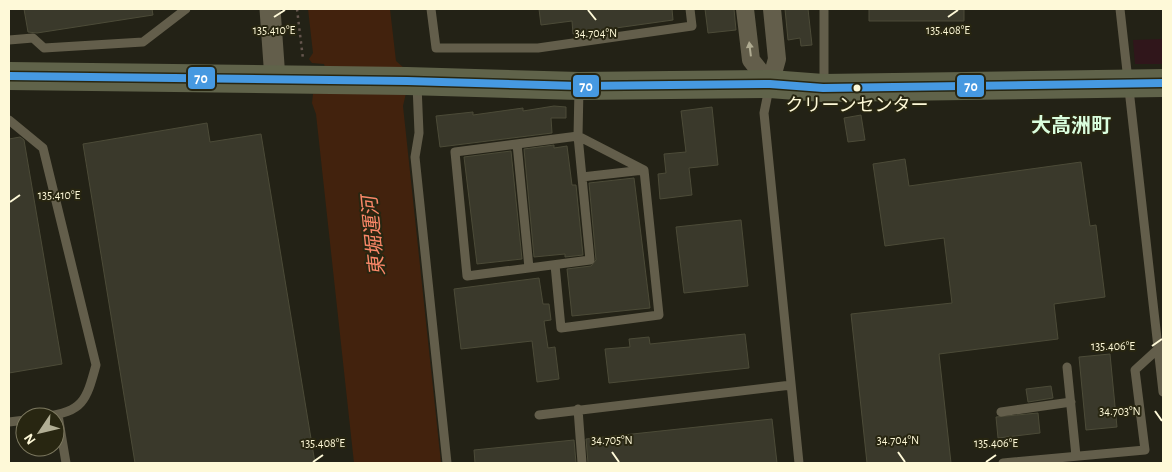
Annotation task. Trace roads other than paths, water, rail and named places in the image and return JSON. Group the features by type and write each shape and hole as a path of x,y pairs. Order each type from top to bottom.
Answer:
{"main road":[{"path":"9,76 275,79 579,86 770,84 824,88 1163,83"}],"street":[{"path":"745,9 751,60 770,84"},
{"path":"761,9 770,84"},
{"path":"770,84 777,59 772,9"},
{"path":"271,17 275,79"}],"lane":[{"path":"9,40 34,38 44,48 143,42 186,9"},
{"path":"431,9 436,48 538,48 692,26 690,9"},
{"path":"824,9 824,88"},
{"path":"1120,9 1163,392"},
{"path":"412,82 419,133 415,157 446,463"},
{"path":"770,84 764,113 799,463"},
{"path":"579,86 578,136 590,260 467,276 455,152 578,136 644,170"},
{"path":"9,120 43,148 96,365 90,388 78,408 65,413"},
{"path":"517,144 529,268"},
{"path":"582,177 644,170"},
{"path":"555,265 562,328 659,315 644,170"},
{"path":"1003,463 1145,450 1136,370 1158,349"},
{"path":"1067,367 1076,456"},
{"path":"539,415 791,385"},
{"path":"1001,412 1070,402"},
{"path":"578,410 582,463"},
{"path":"1105,454 1106,463"}],"water":[{"name":"東堀運河","path":"308,9 390,9 396,61 405,69 406,93 403,106 441,463 354,463 316,114 312,103 313,94 324,93 325,67 324,64 312,63 309,59 313,53"}],"place":[{"name":"クリーンセンター","path":"857,88"}],"district":[{"name":"大高洲町","path":"1071,126"}]}
